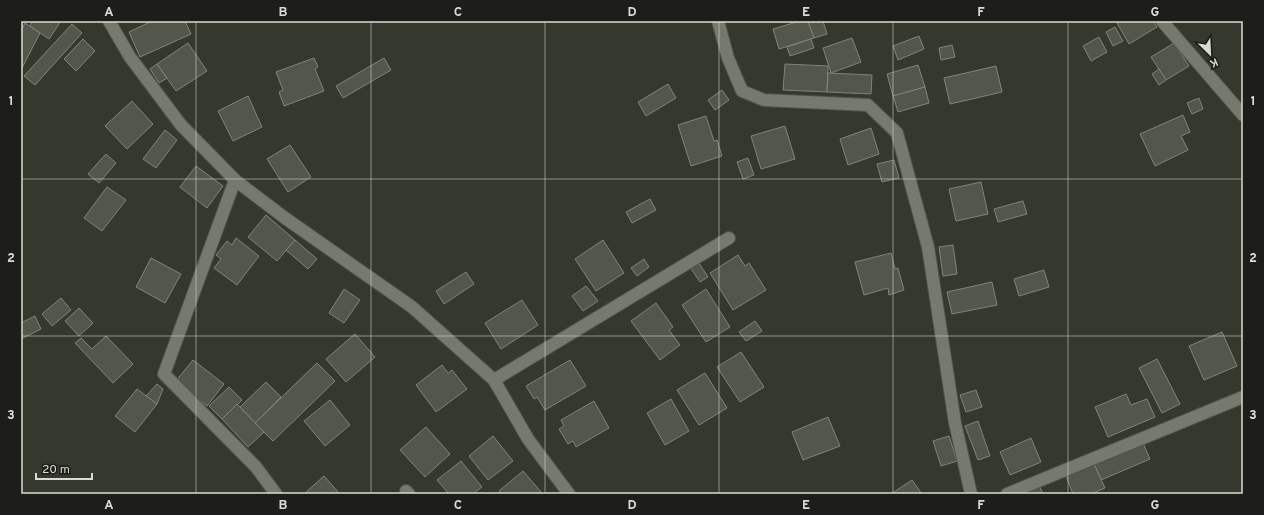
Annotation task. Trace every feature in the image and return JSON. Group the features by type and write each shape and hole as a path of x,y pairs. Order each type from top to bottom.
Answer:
{"street":[{"path":"109,21 130,57 181,126 235,180 285,218 412,308 494,380 528,439 569,494"},
{"path":"718,21 728,58 742,91 764,100 868,105 898,132 928,247 955,423 971,494"},
{"path":"1162,21 1243,116"},
{"path":"235,180 164,374 256,467 276,494"},
{"path":"494,380 729,238"},
{"path":"1007,494 1243,397"}],"building":[{"path":"33,21 61,21 49,39 30,26"},
{"path":"152,21 185,21 191,34 140,57 129,32"},
{"path":"800,21 808,21 814,38 779,49 773,29"},
{"path":"808,21 823,21 827,34 814,38"},
{"path":"1121,21 1153,21 1157,27 1129,44 1117,23"},
{"path":"25,23 40,33 21,70 21,31"},
{"path":"72,24 82,33 35,85 24,76"},
{"path":"1115,27 1123,41 1113,46 1106,32"},
{"path":"919,36 924,49 898,60 893,46"},
{"path":"1099,37 1107,52 1091,61 1083,46"},
{"path":"852,38 861,62 831,73 823,48"},
{"path":"83,39 95,51 76,71 64,59"},
{"path":"811,39 814,48 790,56 787,47"},
{"path":"188,43 207,71 176,91 157,64"},
{"path":"1174,43 1189,66 1166,80 1151,57"},
{"path":"952,45 955,57 941,60 939,48"},
{"path":"314,58 318,67 315,69 324,91 284,106 279,92 283,90 276,72"},
{"path":"384,58 391,70 343,98 336,86"},
{"path":"157,64 167,78 159,83 150,69"},
{"path":"785,64 828,66 827,92 783,90"},
{"path":"918,65 925,87 893,96 887,74"},
{"path":"996,66 1002,92 950,104 944,78"},
{"path":"1159,69 1166,80 1159,85 1152,74"},
{"path":"828,73 872,75 871,94 827,92"},
{"path":"668,84 676,98 646,116 638,102"},
{"path":"925,87 929,103 898,112 893,96"},
{"path":"722,90 729,100 715,110 708,100"},
{"path":"248,96 262,127 233,141 218,111"},
{"path":"1199,98 1203,109 1192,114 1187,103"},
{"path":"132,101 153,124 127,149 105,126"},
{"path":"1183,115 1190,132 1181,136 1188,150 1155,166 1140,134"},
{"path":"706,116 714,141 717,140 722,156 691,166 678,125"},
{"path":"785,126 795,159 761,169 751,136"},
{"path":"871,128 879,154 848,165 840,139"},
{"path":"165,130 177,140 156,168 143,159"},
{"path":"290,145 311,177 288,192 267,159"},
{"path":"106,154 116,163 99,183 88,174"},
{"path":"748,158 754,175 743,179 737,162"},
{"path":"894,160 899,178 882,182 877,164"},
{"path":"196,166 223,186 207,208 180,187"},
{"path":"981,182 988,214 956,221 949,189"},
{"path":"107,187 126,200 102,231 84,218"},
{"path":"650,199 656,210 632,223 626,212"},
{"path":"1023,201 1027,214 998,222 994,209"},
{"path":"266,215 295,240 277,261 248,237"},
{"path":"236,238 259,256 237,285 214,268 221,259 216,255 227,241 232,245"},
{"path":"295,240 317,259 308,269 286,250"},
{"path":"603,240 624,273 596,291 575,259"},
{"path":"953,245 957,274 943,276 939,247"},
{"path":"891,253 895,269 898,268 904,290 889,295 888,288 864,295 855,262"},
{"path":"738,255 745,266 749,263 766,290 733,310 710,273"},
{"path":"151,258 181,274 165,303 136,287"},
{"path":"644,259 649,267 637,276 631,268"},
{"path":"698,262 708,277 700,282 690,267"},
{"path":"1044,270 1049,287 1019,296 1014,279"},
{"path":"466,272 474,284 444,304 436,291"},
{"path":"992,282 997,305 952,314 947,292"},
{"path":"586,286 598,301 583,311 572,296"},
{"path":"344,289 360,300 344,323 329,313"},
{"path":"706,289 730,327 706,342 682,305"},
{"path":"61,298 71,310 52,326 42,314"},
{"path":"522,300 538,325 501,349 485,323"},
{"path":"656,303 673,327 669,330 680,345 660,360 631,321"},
{"path":"79,308 93,323 79,336 65,321"},
{"path":"35,316 41,329 21,339 21,323"},
{"path":"755,321 762,331 746,341 739,332"},
{"path":"1222,332 1237,366 1204,380 1189,346"},
{"path":"355,334 375,357 346,382 326,359"},
{"path":"106,336 133,364 113,383 75,343 81,338 92,349"},
{"path":"741,352 764,387 740,402 717,367"},
{"path":"1157,359 1180,404 1162,413 1139,368"},
{"path":"193,360 224,384 207,406 175,382"},
{"path":"570,360 586,386 545,410 537,397 534,399 526,386"},
{"path":"317,363 335,381 273,441 255,423"},
{"path":"442,365 448,373 452,370 467,389 436,412 416,385"},
{"path":"705,373 727,408 699,425 677,390"},
{"path":"266,382 281,397 255,423 240,407"},
{"path":"157,384 163,389 157,404 146,396"},
{"path":"229,387 242,400 222,419 209,406"},
{"path":"137,389 157,404 135,432 115,416"},
{"path":"976,390 982,407 966,412 960,395"},
{"path":"1126,394 1131,405 1147,399 1155,417 1108,437 1095,407"},
{"path":"671,399 689,431 665,445 647,413"},
{"path":"330,400 350,425 325,446 304,421"},
{"path":"594,401 609,428 576,447 573,441 568,444 559,429 564,426 561,420"},
{"path":"237,404 264,432 248,447 222,419"},
{"path":"828,417 840,446 803,460 792,432"},
{"path":"978,421 990,456 978,460 965,426"},
{"path":"426,427 450,454 425,477 400,450"},
{"path":"493,436 513,461 488,480 469,456"},
{"path":"949,436 957,461 941,466 933,441"},
{"path":"1031,438 1041,462 1010,475 1000,452"},
{"path":"1143,443 1150,459 1101,480 1094,464"},
{"path":"461,461 482,487 473,494 449,494 437,480"},
{"path":"1094,464 1105,488 1091,494 1073,494 1066,476"},
{"path":"523,471 541,492 538,494 501,494 499,491"},
{"path":"324,476 340,494 304,494"},
{"path":"912,480 922,494 891,494"},
{"path":"1039,485 1043,494 1022,494"}]}
